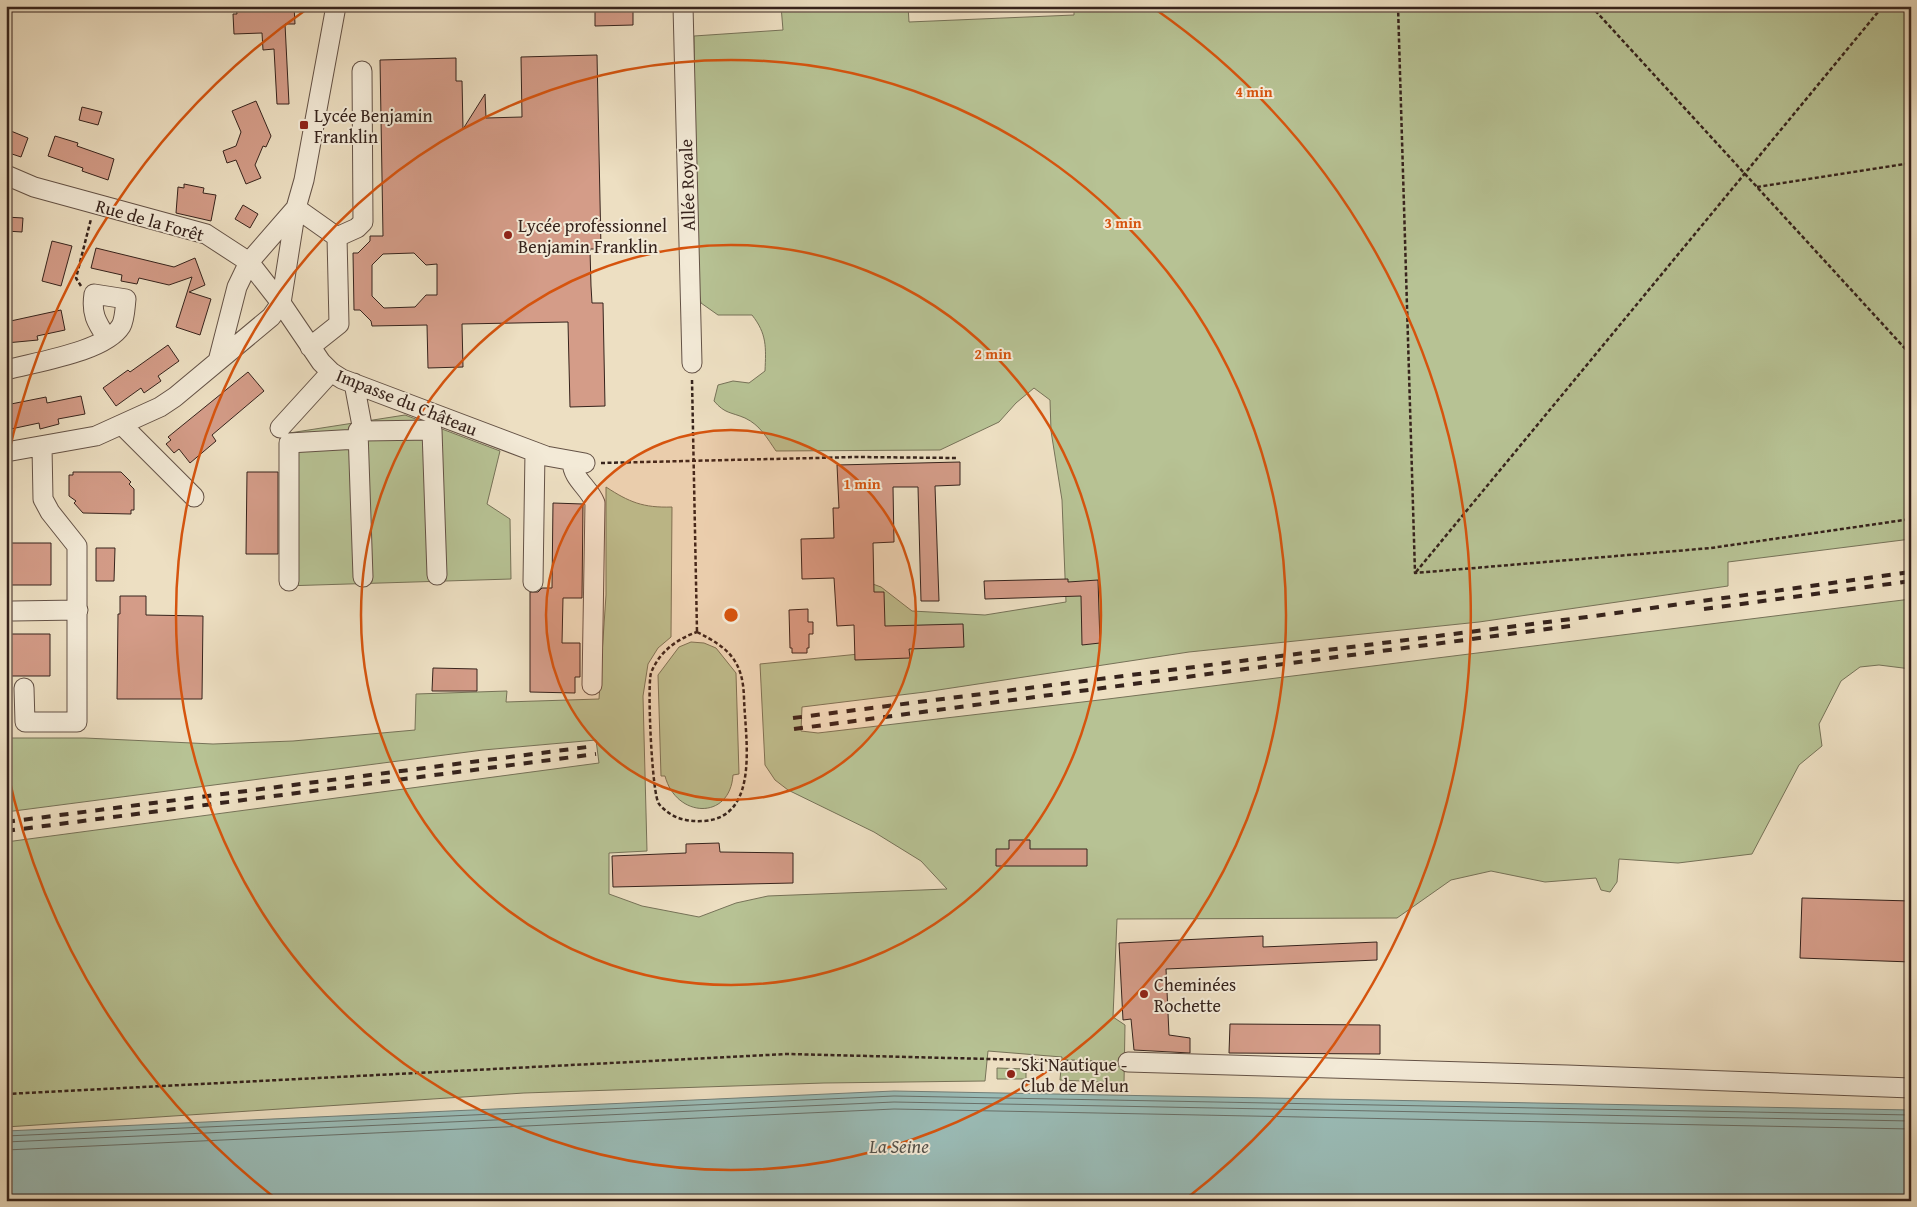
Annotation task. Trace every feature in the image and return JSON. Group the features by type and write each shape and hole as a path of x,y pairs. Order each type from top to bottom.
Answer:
{"street":[{"path":"6,452 96,436 122,425 175,397 271,317 281,303 296,208 304,180 336,6"},
{"name":"Allée Royale","path":"682,6 692,363"},
{"path":"337,237 356,228 363,222 362,71"},
{"name":"Rue de la Forêt","path":"6,175 34,188 206,234 249,262"},
{"path":"296,208 337,237"},
{"path":"218,360 237,288 249,262 296,208"},
{"path":"310,347 339,324 337,237"},
{"name":"Impasse du Château","path":"249,262 330,372 354,384 535,452 579,462"},
{"path":"6,370 93,347 107,338 121,326 126,299 94,294 92,308 96,321 107,338"},
{"path":"280,428 330,372"},
{"path":"354,384 360,435 363,577"},
{"path":"122,425 194,497"},
{"path":"289,580 289,443 360,435 432,430 437,575"},
{"path":"24,688 25,722 77,722 77,546 50,512 43,499 42,447"},
{"path":"533,582 535,452"},
{"path":"579,462 573,472 591,493 595,503 592,685"},
{"path":"13,611 78,610"},
{"path":"1128,1062 1567,1074 1911,1088"}],"path":[{"path":"1398,6 1415,573"},
{"path":"1591,6 1911,355"},
{"path":"1415,573 1883,6"},
{"path":"1756,187 1911,162"},
{"path":"94,294 81,286 76,278 96,204"},
{"path":"692,363 697,632"},
{"path":"579,462 857,457 956,458"},
{"path":"1415,573 1711,548 1911,519"},
{"path":"697,632 713,640 729,653 743,677 747,776 739,802 725,815 706,821 686,822 670,814 658,803 652,777 650,675 662,655 674,643 697,632"},
{"path":"6,1094 787,1054 1128,1062"}],"green space":[{"path":"781,6 908,6 909,22 1074,15 1074,6 1911,6 1911,539 1728,562 1728,586 1479,622 1189,652 925,692 802,707 801,731 818,733 1108,699 1911,599 1911,669 1879,665 1860,667 1841,681 1819,724 1822,746 1799,765 1752,854 1678,863 1619,859 1617,882 1610,892 1601,890 1596,878 1545,882 1491,871 1451,880 1397,918 1117,919 1113,1017 1125,1025 1124,1083 1060,1080 1062,1057 988,1051 985,1081 824,1083 524,1093 6,1127 6,842 599,763 596,740 483,750 6,812 6,738 85,738 213,744 293,741 415,730 416,694 507,691 506,702 599,699 606,595 606,487 622,497 637,503 672,507 671,637 658,648 648,664 643,696 647,851 609,853 609,894 642,906 699,917 736,903 768,896 947,889 921,861 874,832 788,790 775,780 765,765 760,664 859,654 859,579 881,587 912,611 985,615 1066,602 1062,500 1051,431 1050,400 1034,388 1016,403 999,422 940,450 776,451 755,424 745,418 725,411 714,401 718,385 733,381 749,383 765,371 765,348 761,328 752,315 718,315 701,303 697,285 694,36 783,30"},
{"path":"405,415 500,451 487,504 510,519 511,579 283,586 283,434"},
{"path":"691,642 704,643 716,648 736,673 739,774 733,775 730,790 723,800 713,807 691,806 680,800 671,790 665,776 661,776 658,675 679,647"},
{"name":"Ski Nautique - Club de Melun","path":"997,1068 1026,1069 1026,1079 997,1079"}],"water":[{"name":"La Seine","path":"894,1091 1911,1110 1911,1201 6,1201 6,1131"}],"building":[{"path":"236,6 294,6 295,24 285,24 289,104 277,104 274,49 263,50 262,33 234,34 233,14 237,14"},
{"path":"595,6 633,6 633,25 595,26"},
{"path":"597,55 601,249 590,249 592,303 603,303 605,406 570,407 568,322 462,324 463,367 428,368 427,325 372,326 371,321 360,310 354,310 353,253 358,253 370,241 370,236 383,236 380,60 456,58 456,81 462,81 463,129 485,94 486,118 522,117 521,57","holes":["414,253 426,265 437,264 437,295 426,295 415,307 384,308 372,296 372,265 383,254"]},
{"path":"256,101 271,136 266,147 263,146 255,165 261,178 246,184 236,160 227,163 223,151 236,146 241,132 232,111"},
{"path":"82,107 102,112 98,125 79,120"},
{"path":"6,129 28,138 21,157 6,152"},
{"path":"55,136 78,143 77,146 114,159 108,180 82,171 83,168 48,156"},
{"path":"184,184 204,188 203,193 216,195 211,221 176,213 178,187 184,188"},
{"path":"243,205 258,214 250,228 235,219"},
{"path":"6,217 23,218 22,232 6,231"},
{"path":"52,241 72,246 61,286 42,281"},
{"path":"96,248 174,267 195,258 205,285 189,292 211,299 200,335 176,327 192,277 169,285 139,278 137,284 121,281 122,275 91,268"},
{"path":"61,310 65,330 37,336 38,340 6,343 6,322"},
{"path":"168,345 179,361 158,376 161,381 144,393 141,388 116,406 103,388 128,370 130,372"},
{"path":"248,372 264,391 212,435 216,441 190,463 179,449 174,453 166,444 171,440 168,437"},
{"path":"81,396 85,414 58,419 59,424 40,429 39,423 11,429 6,405 46,397 47,403"},
{"path":"960,462 960,485 935,486 939,601 921,601 918,487 893,487 894,542 873,543 874,592 884,592 885,626 963,624 964,647 909,649 910,658 855,660 854,625 837,626 834,578 802,579 801,539 834,538 833,508 839,508 837,465"},
{"path":"73,472 121,472 131,482 129,484 134,489 134,510 131,510 131,514 83,513 74,503 76,501 69,496 69,475 73,475"},
{"path":"247,472 278,472 278,554 246,554"},
{"path":"553,503 583,504 582,598 563,598 562,643 580,643 580,677 575,677 575,693 530,692 530,592 538,592 542,588 552,588"},
{"path":"10,543 51,543 51,585 10,585"},
{"path":"96,548 115,548 114,581 96,581"},
{"path":"1068,579 1068,582 1098,580 1100,643 1082,645 1081,596 985,599 984,581"},
{"path":"120,596 146,596 146,615 203,616 202,699 117,699"},
{"path":"808,609 808,622 813,622 813,634 809,634 809,648 807,648 807,653 792,653 792,648 790,648 789,610"},
{"path":"9,634 50,634 50,676 9,676"},
{"path":"433,668 477,669 477,691 432,691"},
{"path":"1009,840 1030,840 1030,849 1087,849 1087,866 996,866 996,849 1009,849"},
{"path":"719,843 720,852 793,853 793,883 613,887 612,856 686,853 686,844"},
{"path":"1802,898 1911,901 1911,962 1800,958"},
{"name":"Cheminées Rochette","path":"1263,936 1263,947 1377,942 1377,960 1166,969 1169,1035 1190,1038 1190,1053 1134,1050 1131,1019 1123,1020 1119,943"},
{"path":"1230,1024 1380,1025 1380,1054 1229,1053"}],"railway":[{"path":"793,718 1587,617 1911,572"},
{"path":"1704,609 1911,581"},
{"path":"794,729 1570,626"},
{"path":"6,822 595,746"},
{"path":"6,831 596,754"}],"place":[{"name":"Lycée Benjamin Franklin","path":"304,125"},
{"name":"Lycée professionnel Benjamin Franklin","path":"508,235"},
{"name":"Cheminées Rochette","path":"1144,994"},
{"name":"Ski Nautique - Club de Melun","path":"1011,1074"}]}
